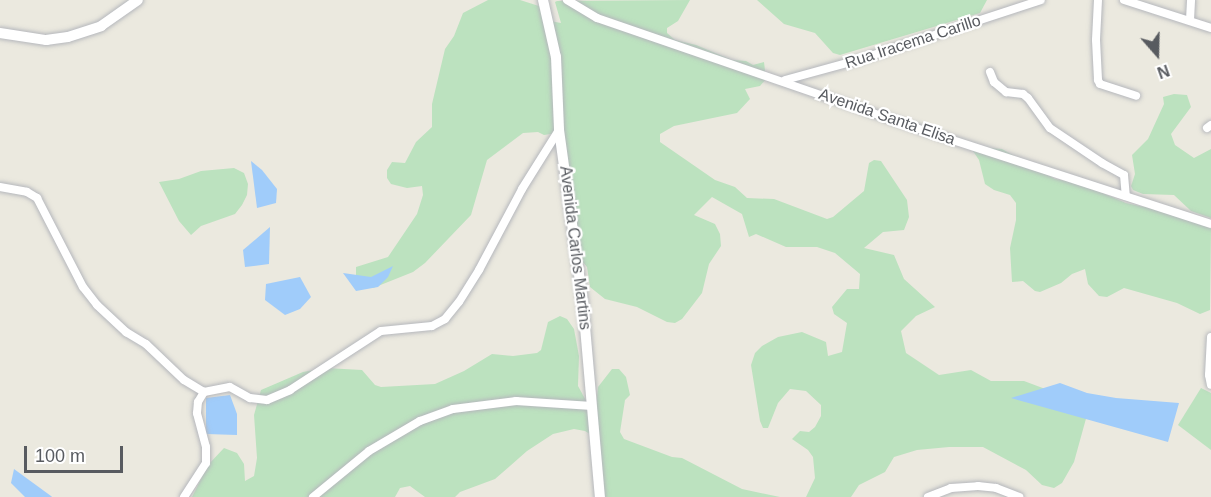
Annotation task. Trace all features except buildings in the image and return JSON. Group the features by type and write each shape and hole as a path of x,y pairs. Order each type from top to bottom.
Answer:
{"street":[{"path":"0,33 46,40 68,37 101,26 138,0"},
{"name":"Avenida Carlos Martins","path":"543,0 556,57 559,130 575,231 600,497"},
{"name":"Avenida Santa Elisa","path":"567,0 597,18 931,133 1211,224"},
{"name":"Rua Iracema Carillo","path":"784,81 861,59 1041,0"},
{"path":"1098,0 1098,80 1100,84 1136,96"},
{"path":"1124,0 1211,28"},
{"path":"1190,20 1191,0"},
{"path":"990,72 994,82 1006,93 1023,94 1028,98 1050,128 1124,175 1126,196"},
{"path":"0,187 27,192 37,198 83,287 97,305 126,332 146,344 184,380 204,392 230,387 250,398 267,400 290,390 381,331 432,326 445,319 464,294 522,189 559,130"},
{"path":"1211,337 1209,375 1211,385"},
{"path":"184,497 199,478 206,463 206,447 197,413 198,402 204,392"},
{"path":"313,497 369,451 420,421 453,409 516,401 591,406"},
{"path":"928,497 951,488 969,486 996,488 1019,497"}],"green space":[{"path":"488,0 520,0 542,7 550,21 561,23 555,2 557,1 690,0 678,21 667,28 667,33 675,40 696,45 732,60 746,61 753,65 764,62 766,79 760,86 745,89 750,99 737,113 674,126 660,134 660,142 715,180 735,187 747,198 774,199 827,219 833,217 864,191 869,163 874,160 881,161 907,200 909,217 904,230 883,232 864,248 894,255 904,279 935,307 916,316 901,331 906,353 939,375 971,370 991,381 1024,381 1064,396 1087,415 1074,462 1062,483 1054,488 1042,485 1026,470 983,447 949,447 917,450 894,457 885,472 859,485 851,497 806,497 815,478 813,457 808,450 792,439 800,431 809,432 815,427 821,416 821,405 806,391 790,389 778,403 768,428 763,428 751,365 755,353 762,346 778,337 802,332 826,342 828,356 842,352 847,323 834,314 832,307 847,289 859,289 860,274 835,253 817,247 786,247 756,234 749,237 742,214 712,197 694,215 715,224 720,234 721,246 709,264 702,293 682,319 675,323 667,322 637,307 605,299 590,287 587,267 582,261 563,132 544,135 538,132 523,133 487,160 471,215 425,263 413,272 373,288 356,282 356,267 388,257 417,214 423,195 422,186 407,188 391,184 387,178 387,170 392,162 405,163 416,142 432,127 432,104 445,49 454,36 463,13"},
{"path":"757,0 987,0 980,13 840,55 833,53 815,33 784,24"},
{"path":"1174,94 1187,95 1191,107 1171,134 1175,145 1194,158 1211,149 1211,218 1191,211 1174,195 1143,194 1133,190 1131,186 1135,174 1132,155 1148,139 1164,104 1163,97"},
{"path":"971,148 1002,149 1055,179 1079,183 1126,203 1144,207 1163,207 1211,228 1210,310 1200,314 1177,303 1124,288 1107,297 1099,296 1088,284 1085,269 1040,292 1035,291 1023,281 1012,282 1010,248 1016,220 1016,203 1010,195 994,190 985,184 979,160"},
{"path":"234,168 244,173 248,184 247,195 242,205 235,214 201,226 191,235 179,221 159,182 179,179 201,171"},
{"path":"560,316 567,319 574,329 579,356 578,386 589,406 596,407 598,387 612,369 619,369 626,377 630,395 625,400 620,432 624,439 672,457 682,458 742,489 780,497 599,497 596,438 585,431 574,429 553,434 527,451 495,479 460,492 455,497 425,497 410,486 400,488 395,497 192,497 208,465 224,448 237,453 244,464 245,481 254,476 257,458 254,415 261,390 303,372 326,368 362,370 375,385 381,387 435,384 464,371 492,354 513,356 537,353 541,350 548,322"},
{"path":"1201,388 1211,393 1211,450 1178,425"}],"water":[{"path":"251,161 262,170 277,189 276,203 257,208"},
{"path":"270,227 269,264 245,267 243,250"},
{"path":"393,266 388,277 378,287 356,291 343,273 371,277"},
{"path":"300,277 311,297 300,309 285,315 265,300 266,284"},
{"path":"1060,383 1087,393 1116,398 1179,403 1168,442 1011,398"},
{"path":"230,395 237,414 237,435 206,434 206,398"},
{"path":"14,469 52,497 25,497 11,483"}]}
